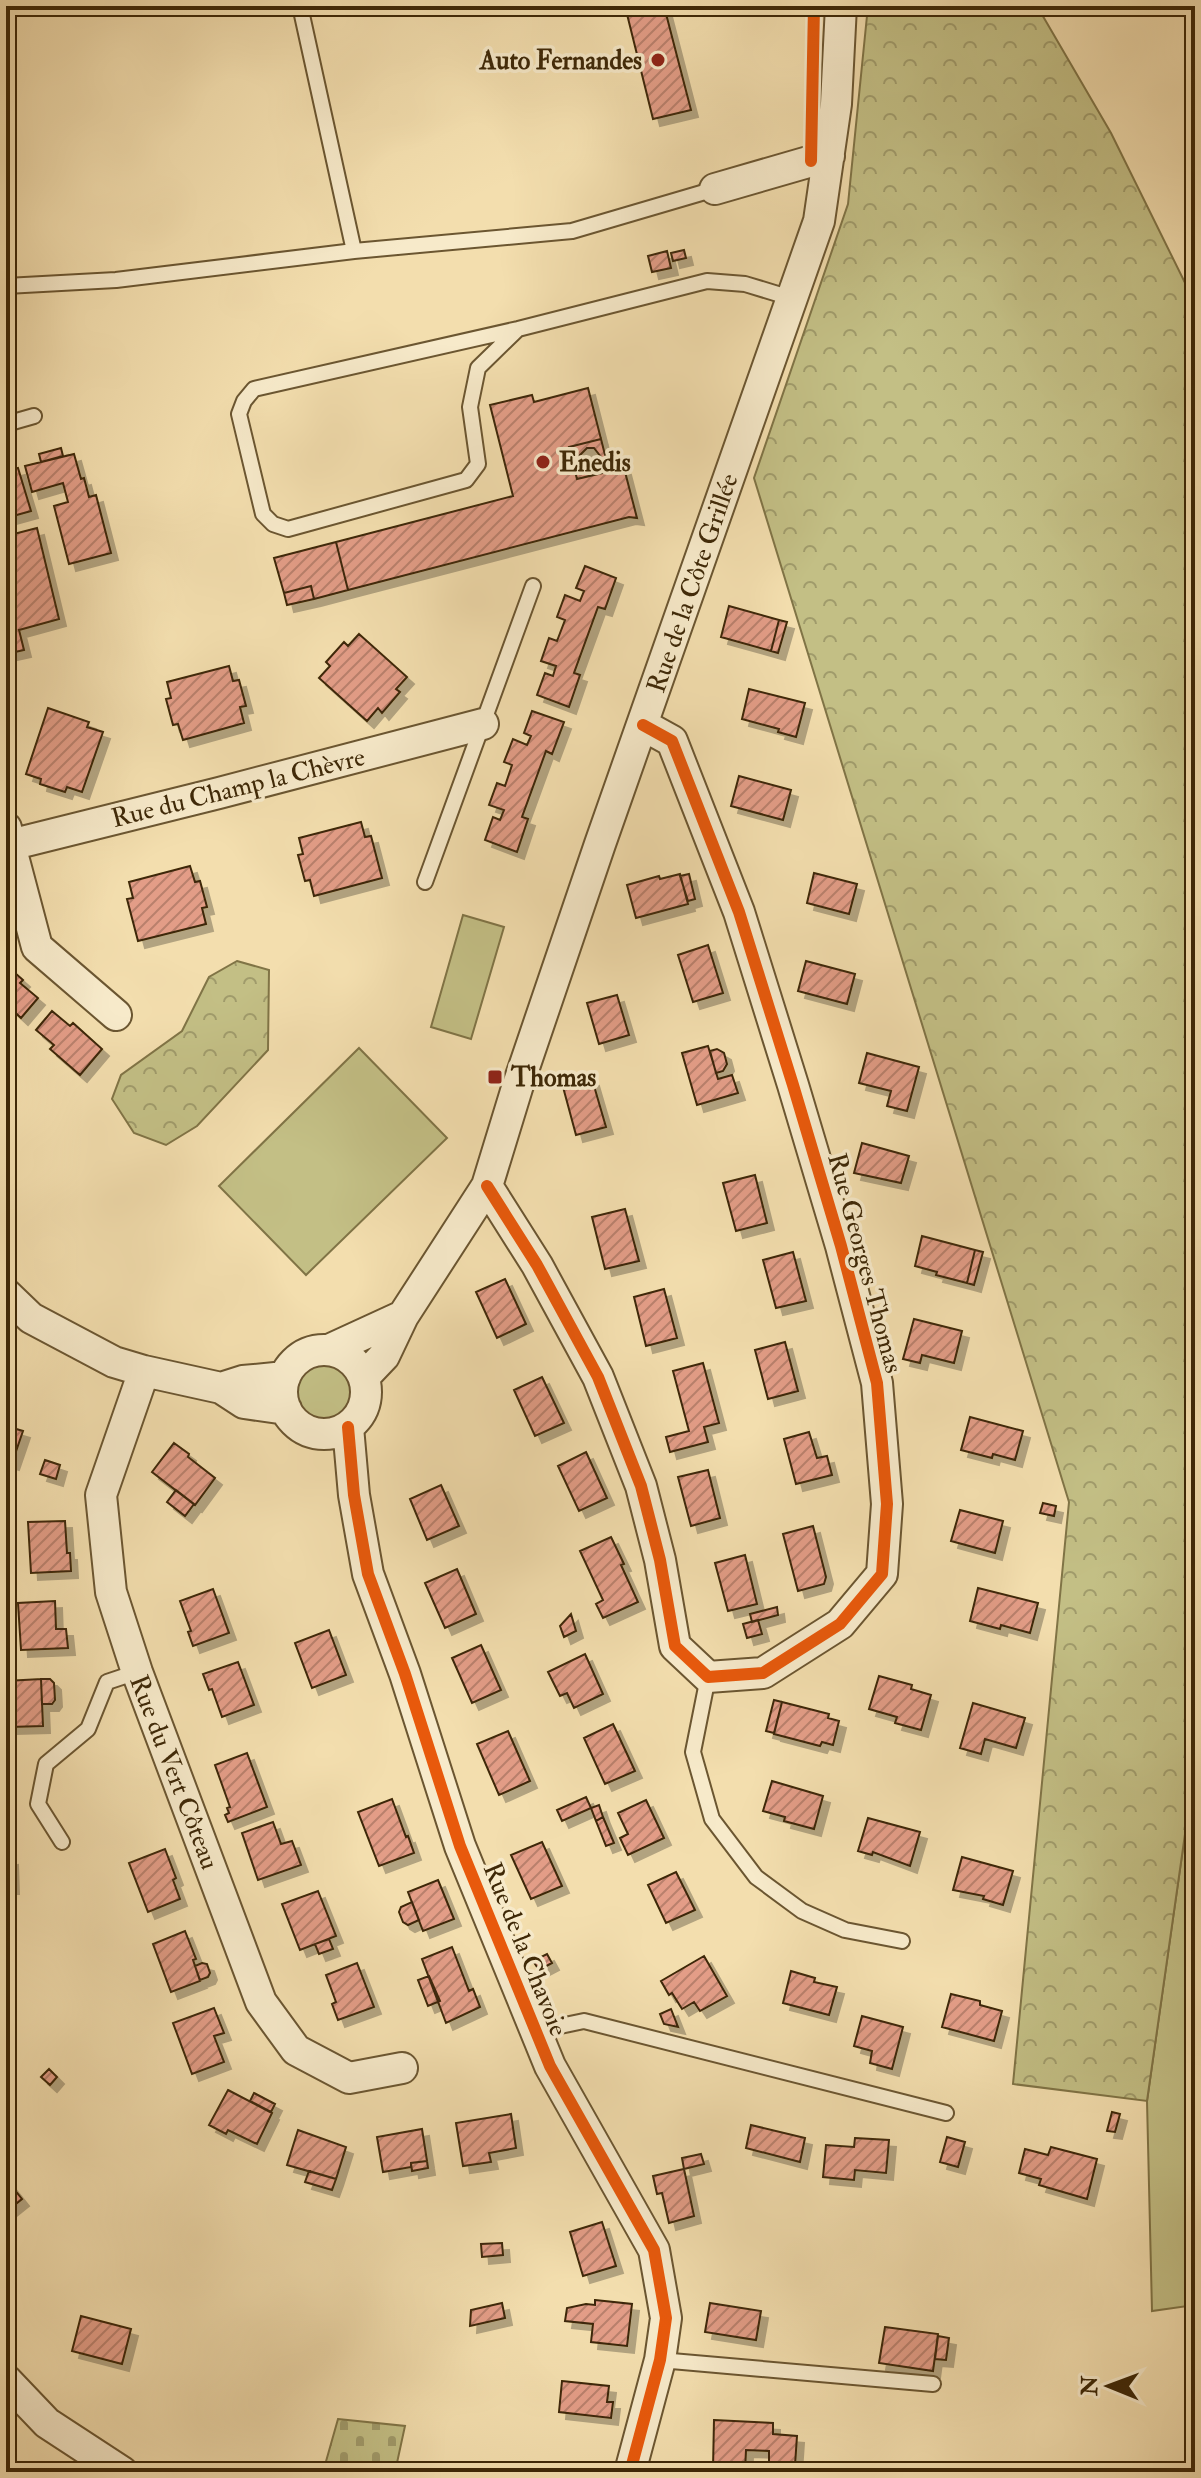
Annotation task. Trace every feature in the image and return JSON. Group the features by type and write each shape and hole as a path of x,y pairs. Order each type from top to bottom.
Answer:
{"street":[{"name":"Rue de la Côte Grillée","path":"364,1377 384,1356 403,1316 487,1186 527,1058 819,221 836,104 841,6"},
{"path":"715,189 829,156"},
{"name":"Rue du Champ la Chèvre","path":"8,836 219,793 483,724"},
{"name":"Rue Georges Thomas","path":"643,725 672,741 739,912 841,1246 877,1383 887,1504 882,1574 840,1624 763,1673 708,1677"},
{"path":"8,836 37,947 116,1015"},
{"path":"487,1186 537,1265 598,1377 641,1486 660,1560 675,1646 708,1677"},
{"path":"6,1294 31,1318 114,1362 221,1388 244,1403 286,1409"},
{"path":"329,1350 403,1316"},
{"path":"315,1350 329,1350 350,1358 364,1377 367,1391 365,1405 348,1427 334,1433 320,1434 306,1430 294,1421 286,1409 283,1399 285,1377 302,1356 315,1350"},
{"name":"Rue du Vert Côteau","path":"144,1371 101,1495 111,1592 137,1672 261,2002 296,2050 349,2078 402,2068"},
{"path":"221,1388 243,1381 285,1377"},
{"name":"Rue de la Chavoie","path":"348,1427 354,1495 368,1574 405,1674 460,1846 550,2066 654,2250 666,2318 638,2468"},
{"path":"6,2380 47,2423 122,2472"}],"lane":[{"path":"300,6 354,251"},
{"path":"6,286 116,280 354,251 572,231 715,189"},
{"path":"518,329 478,368 470,407 478,464 466,480 288,529 273,524 263,514 239,414 244,401 254,389 518,329 707,281 745,284 791,298"},
{"path":"6,424 34,416"},
{"path":"425,882 533,586"},
{"path":"62,1842 38,1804 46,1764 88,1729 107,1682 137,1672"},
{"path":"708,1677 693,1752 712,1819 756,1877 802,1911 845,1930 902,1941"},
{"path":"536,2031 584,2021 946,2113"},
{"path":"660,2360 933,2384"}],"green space":[{"path":"868,6 1037,6 1111,133 1195,303 1195,1813 1186,1827 1147,2101 1013,2084 1069,1502 754,478 848,204"},
{"path":"463,915 504,927 471,1039 431,1027"},
{"path":"237,961 269,970 268,1050 197,1126 166,1145 134,1133 112,1099 121,1075 182,1031 209,977"},
{"path":"359,1048 447,1138 306,1275 219,1186"},
{"path":"324,1339 345,1343 363,1355 375,1373 379,1394 375,1415 363,1433 345,1445 324,1449 303,1445 285,1433 273,1415 269,1394 273,1373 285,1355 303,1343"},
{"path":"1195,1813 1195,2305 1152,2311 1147,2101 1186,1827"},
{"path":"338,2419 405,2426 395,2472 323,2472"}],"building":[{"path":"625,6 664,6 691,110 653,119"},
{"path":"684,250 686,258 673,261 671,253"},
{"path":"667,251 671,268 652,272 648,256"},
{"path":"588,388 601,439 569,447 577,479 624,468 637,518 629,517 348,590 336,542 513,496 490,405 532,395 534,402"},
{"path":"601,439 609,471 577,479 569,447","holes":["587,448 594,448 601,457 600,464 595,470 587,470 579,463 579,456"]},
{"path":"61,448 63,456 41,462 39,454"},
{"path":"74,454 89,497 96,495 111,553 69,564 54,506 68,502 63,483 32,492 25,466"},
{"path":"18,468 31,511 6,518 6,471"},
{"path":"37,528 59,619 19,630 24,650 6,654 6,536"},
{"path":"336,542 348,590 314,599 311,586 284,593 274,558"},
{"path":"585,566 616,578 605,609 598,607 574,673 580,675 569,707 537,695 545,673 553,676 556,666 541,661 549,638 557,641 565,620 557,617 565,595 580,601 584,591 576,588"},
{"path":"311,586 314,599 287,605 284,593"},
{"path":"729,606 779,620 771,651 721,637"},
{"path":"779,620 787,622 778,653 771,651"},
{"path":"359,634 407,677 396,689 400,692 382,713 378,708 367,721 319,678 330,666 326,662 344,642 348,646"},
{"path":"229,666 233,681 239,680 246,706 240,707 244,723 183,740 178,724 173,725 166,699 171,698 167,682"},
{"path":"749,689 805,703 796,737 742,719"},
{"path":"48,708 89,722 87,727 103,732 82,792 67,787 65,792 40,784 41,779 26,774"},
{"path":"532,711 564,722 552,754 546,751 522,817 528,819 517,852 485,840 493,817 500,820 504,810 489,805 497,783 505,786 512,765 504,762 513,739 527,745 531,736 524,733"},
{"path":"739,776 791,790 783,820 731,806"},
{"path":"361,822 365,837 371,836 382,878 314,896 310,880 305,881 298,855 303,854 299,838"},
{"path":"190,866 195,882 200,881 207,907 202,908 206,924 138,941 127,899 133,898 129,882"},
{"path":"814,873 857,884 849,914 807,903"},
{"path":"680,874 688,904 636,918 627,885"},
{"path":"689,874 695,899 688,901 680,876"},
{"path":"708,945 723,993 693,1002 678,955"},
{"path":"806,961 855,974 847,1004 798,991"},
{"path":"6,965 23,980 20,983 38,998 21,1018 6,1004"},
{"path":"617,995 629,1035 599,1044 587,1003"},
{"path":"52,1011 70,1026 73,1023 102,1049 80,1075 50,1049 54,1045 36,1030"},
{"path":"708,1046 718,1079 732,1075 738,1093 697,1105 682,1053"},
{"path":"717,1049 724,1053 727,1064 723,1071 716,1073 710,1051"},
{"path":"867,1053 919,1067 907,1111 887,1106 891,1091 859,1083"},
{"path":"592,1079 606,1127 576,1135 563,1087"},
{"path":"862,1143 909,1156 901,1183 854,1173"},
{"path":"755,1175 767,1223 736,1231 723,1183"},
{"path":"625,1209 639,1261 605,1269 592,1217"},
{"path":"922,1236 975,1250 967,1283 915,1266"},
{"path":"975,1250 983,1252 974,1285 967,1283"},
{"path":"793,1252 806,1301 776,1308 763,1260"},
{"path":"505,1279 526,1324 497,1338 476,1292"},
{"path":"664,1289 677,1338 646,1346 634,1297"},
{"path":"914,1319 962,1331 954,1363 922,1355 920,1363 903,1359"},
{"path":"785,1342 798,1391 768,1399 755,1350"},
{"path":"703,1363 719,1423 704,1427 708,1442 670,1452 666,1437 689,1431 673,1371"},
{"path":"542,1377 564,1423 535,1436 514,1390"},
{"path":"970,1417 1023,1431 1015,1460 961,1450"},
{"path":"6,1426 23,1431 12,1463 6,1461"},
{"path":"809,1432 817,1458 827,1456 832,1475 796,1484 784,1439"},
{"path":"174,1443 215,1478 195,1505 152,1472"},
{"path":"586,1452 607,1498 579,1511 558,1466"},
{"path":"45,1460 60,1465 56,1479 40,1474"},
{"path":"708,1470 720,1518 691,1526 678,1477"},
{"path":"441,1485 459,1526 427,1540 410,1499"},
{"path":"176,1490 194,1504 185,1516 167,1502"},
{"path":"1043,1503 1056,1506 1054,1516 1040,1513"},
{"path":"960,1510 1003,1521 995,1553 951,1541"},
{"path":"65,1521 71,1571 31,1573 28,1522"},
{"path":"813,1526 826,1577 824,1584 798,1591 783,1534"},
{"path":"611,1537 638,1602 603,1618 596,1604 603,1600 580,1551"},
{"path":"745,1555 757,1604 728,1611 715,1563"},
{"path":"457,1569 476,1614 445,1628 425,1583"},
{"path":"978,1588 1038,1603 1030,1633 970,1621"},
{"path":"213,1589 229,1633 193,1646 180,1601"},
{"path":"55,1601 56,1629 66,1629 68,1648 21,1650 18,1603"},
{"path":"777,1607 778,1615 752,1622 750,1614"},
{"path":"571,1614 576,1631 564,1637 560,1626"},
{"path":"758,1620 762,1634 747,1638 743,1624"},
{"path":"329,1630 346,1675 312,1688 295,1643"},
{"path":"481,1645 501,1690 472,1703 452,1658"},
{"path":"585,1654 603,1694 574,1708 567,1693 560,1696 548,1672"},
{"path":"238,1662 254,1705 222,1717 203,1674"},
{"path":"879,1676 912,1685 911,1689 931,1695 921,1730 895,1723 897,1717 869,1709"},
{"path":"41,1679 43,1726 9,1727 6,1681"},
{"path":"41,1679 50,1679 54,1683 55,1700 52,1704 42,1704"},
{"path":"774,1700 782,1702 774,1733 766,1731"},
{"path":"782,1702 829,1714 828,1718 839,1721 833,1745 822,1742 820,1746 774,1734"},
{"path":"973,1703 1025,1718 1016,1748 985,1739 981,1754 960,1748"},
{"path":"613,1724 635,1771 605,1784 584,1738"},
{"path":"508,1731 530,1781 499,1795 477,1744"},
{"path":"247,1753 267,1807 228,1822 225,1815 230,1807 215,1765"},
{"path":"772,1781 823,1796 814,1829 784,1821 785,1817 763,1811"},
{"path":"586,1797 591,1808 562,1821 557,1810"},
{"path":"392,1799 414,1853 379,1866 358,1812"},
{"path":"646,1800 664,1838 628,1855 620,1838 628,1834 618,1813"},
{"path":"599,1805 603,1817 596,1821 591,1808"},
{"path":"603,1817 614,1843 606,1846 596,1821"},
{"path":"868,1818 920,1832 910,1866 873,1852 872,1855 858,1851"},
{"path":"273,1822 281,1844 292,1841 301,1865 258,1880 242,1833"},
{"path":"542,1842 562,1886 531,1899 511,1855"},
{"path":"165,1849 180,1899 148,1912 129,1863"},
{"path":"962,1857 1013,1871 1003,1905 983,1899 984,1896 953,1890"},
{"path":"11,1858 12,1887 6,1887 6,1859"},
{"path":"676,1872 695,1910 666,1923 648,1885"},
{"path":"438,1880 454,1919 423,1931 408,1892"},
{"path":"318,1891 336,1936 300,1950 282,1904"},
{"path":"412,1902 419,1920 408,1925 403,1922 399,1912 401,1907"},
{"path":"185,1931 196,1959 193,1960 200,1981 171,1992 153,1944"},
{"path":"329,1939 333,1949 319,1954 315,1944"},
{"path":"452,1947 469,1991 473,1989 480,2007 446,2023 422,1959"},
{"path":"547,1954 552,1963 539,1970 533,1961"},
{"path":"704,1956 727,1996 700,2011 694,2002 682,2009 661,1981"},
{"path":"357,1963 374,2007 338,2020 332,2004 336,2002 326,1975"},
{"path":"207,1964 210,1973 200,1980 195,1966"},
{"path":"791,1971 815,1978 814,1982 837,1987 829,2015 783,2003"},
{"path":"429,1976 440,2001 428,2006 418,1980"},
{"path":"951,1994 980,2001 980,2005 1002,2011 994,2041 942,2027"},
{"path":"214,2008 224,2033 214,2036 224,2062 192,2074 173,2023"},
{"path":"671,2009 678,2027 664,2024 660,2014"},
{"path":"862,2016 903,2027 892,2069 870,2063 872,2051 854,2046"},
{"path":"49,2069 57,2077 50,2085 41,2077"},
{"path":"228,2090 272,2113 257,2144 209,2125"},
{"path":"254,2093 275,2104 271,2112 250,2101"},
{"path":"1112,2112 1120,2114 1115,2132 1107,2131"},
{"path":"511,2114 516,2148 489,2153 491,2162 463,2166 456,2123"},
{"path":"751,2125 805,2138 800,2162 746,2148"},
{"path":"422,2129 427,2161 383,2172 377,2137"},
{"path":"298,2130 346,2147 336,2179 287,2165"},
{"path":"947,2137 965,2142 958,2167 940,2162"},
{"path":"855,2138 889,2140 886,2173 855,2170 854,2180 823,2177 826,2145 854,2147"},
{"path":"1051,2147 1097,2159 1087,2199 1039,2185 1041,2179 1019,2173 1025,2149 1048,2155"},
{"path":"701,2154 704,2164 684,2169 682,2158"},
{"path":"427,2161 428,2168 412,2171 411,2163"},
{"path":"684,2169 694,2216 669,2223 662,2193 657,2194 653,2176"},
{"path":"309,2171 336,2179 332,2190 305,2182"},
{"path":"6,2179 22,2199 6,2212"},
{"path":"602,2222 616,2266 583,2276 570,2232"},
{"path":"502,2243 503,2255 482,2257 481,2244"},
{"path":"595,2300 632,2304 627,2346 591,2342 593,2324 565,2321 567,2308 595,2305"},
{"path":"502,2303 505,2318 470,2326 471,2310"},
{"path":"710,2303 761,2311 756,2340 705,2332"},
{"path":"81,2316 131,2329 122,2364 72,2351"},
{"path":"885,2327 938,2334 933,2371 879,2363"},
{"path":"938,2336 949,2338 946,2360 935,2359"},
{"path":"562,2381 609,2386 607,2402 613,2402 611,2418 559,2412"},
{"path":"714,2420 773,2423 773,2434 797,2436 795,2465 769,2464 769,2451 746,2450 745,2471 713,2469"}],"cycle path":[{"path":"811,161 814,6"},
{"path":"487,1186 537,1265 598,1377 641,1486 660,1560 675,1646 708,1677 763,1673 840,1624 882,1574 887,1504 877,1383 841,1246 739,912 672,741 643,725"},
{"path":"348,1427 354,1495 368,1574 405,1674 460,1846 550,2066 654,2250 666,2318 660,2360 630,2472"}],"place":[{"name":"Auto Fernandes","path":"658,60"},
{"name":"Enedis","path":"543,462"},
{"name":"Thomas","path":"495,1077"}]}
